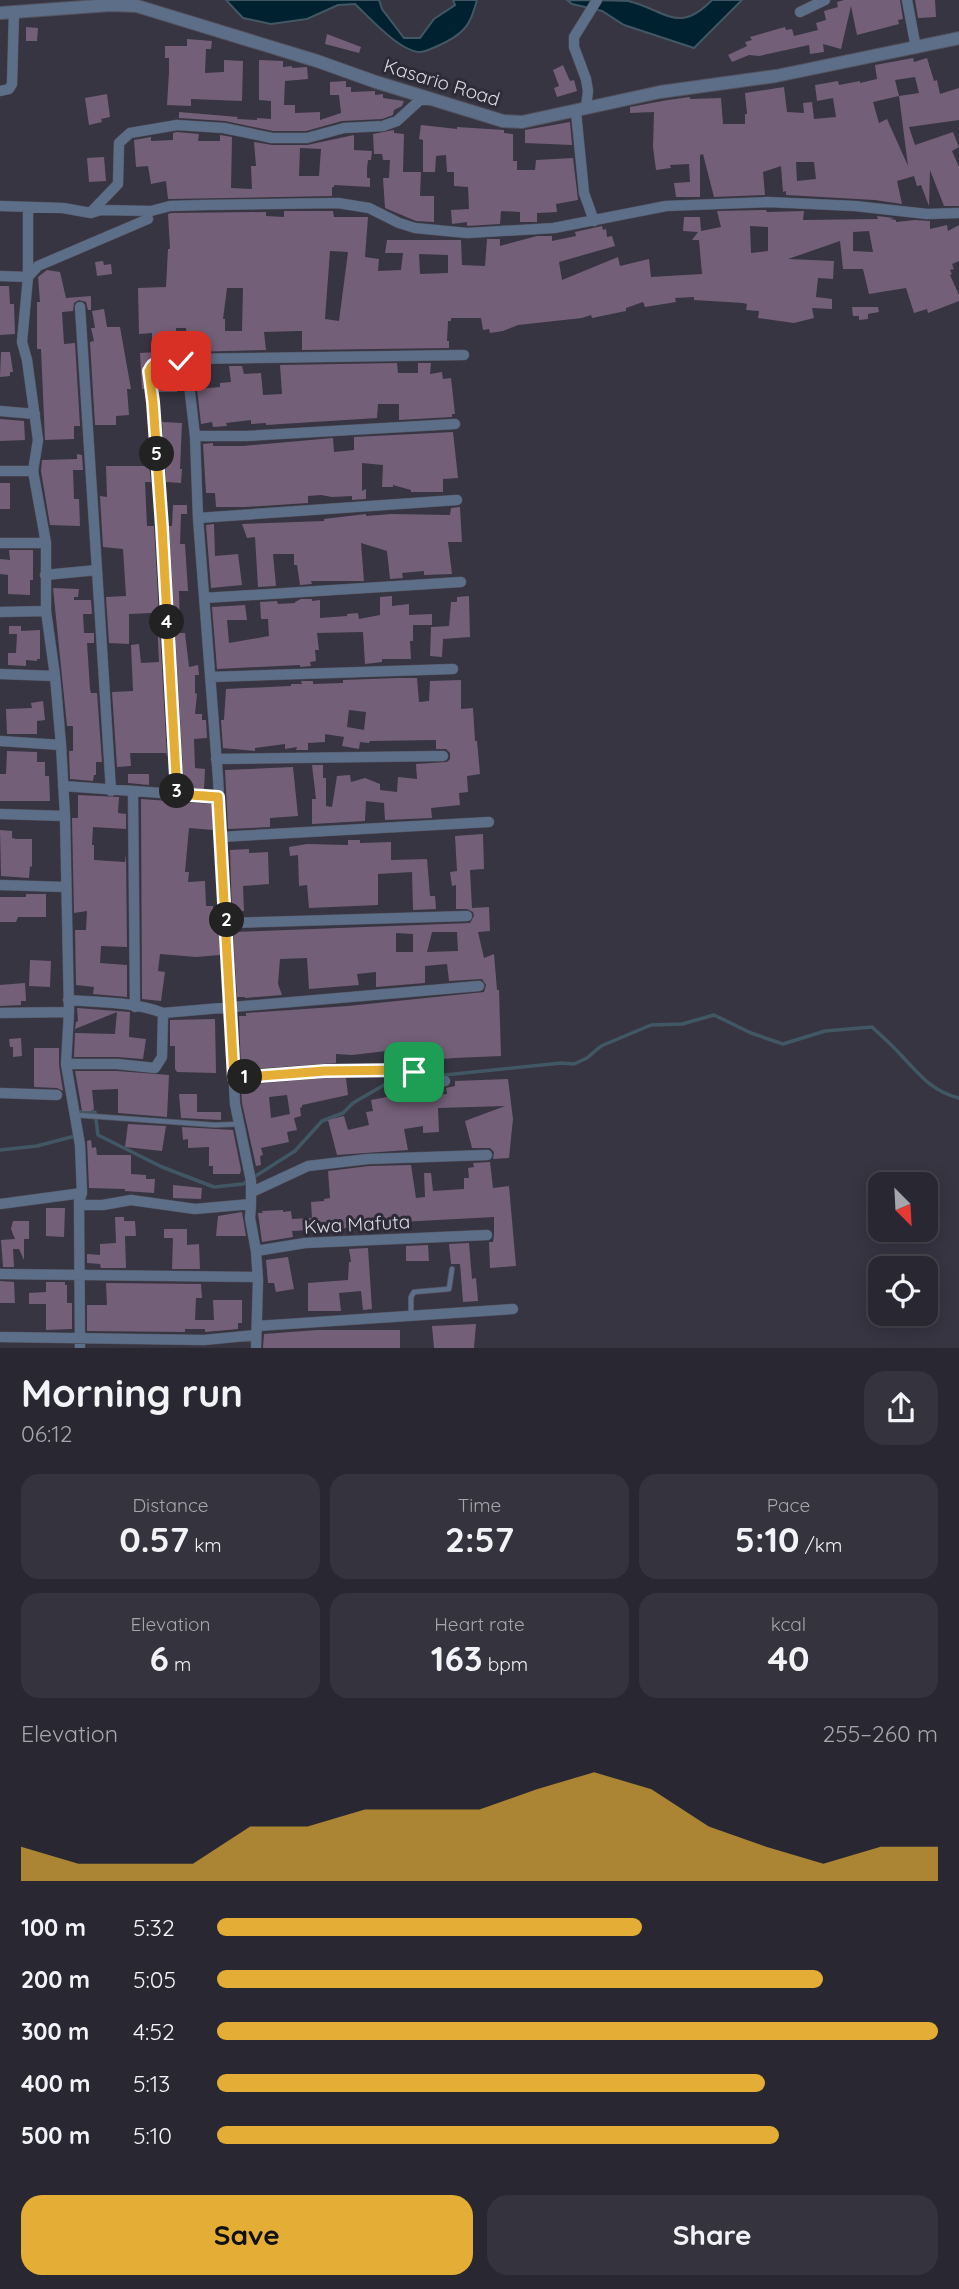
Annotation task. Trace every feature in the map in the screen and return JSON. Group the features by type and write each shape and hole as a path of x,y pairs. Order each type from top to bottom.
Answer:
{"street":[{"path":"594,221 583,193 581,109 588,91 574,47 574,37 597,0"},
{"path":"800,12 825,0"},
{"path":"907,0 916,48"},
{"name":"Kasario Road","path":"0,13 111,5 137,6 503,121 522,122 660,92 776,76 959,38"},
{"path":"0,91 9,89 12,84 14,12"},
{"path":"91,213 117,184 120,173 119,144 130,133 177,125 224,128 272,138 307,138 344,128 383,126 397,121 420,100 438,101"},
{"path":"0,206 63,208 91,213 101,210 151,211 170,206 338,203 369,208 415,228 467,233 554,228 666,206 768,202 855,206 926,214 959,213"},
{"path":"28,207 28,276 22,341 38,440 33,471 46,543 47,611 61,745 69,1012 66,1064 80,1145 82,1193 80,1343"},
{"path":"0,276 28,276 38,266 148,219"},
{"path":"80,307 111,790"},
{"path":"256,1348 256,1251 250,1218 251,1183 235,1104 227,923 198,518 195,436 186,359 464,355"},
{"path":"177,794 161,513 149,371 159,360 181,361"},
{"path":"0,411 35,414"},
{"path":"195,436 246,436 455,424"},
{"path":"0,471 33,471"},
{"path":"198,518 457,500"},
{"path":"0,543 46,543"},
{"path":"45,575 97,570"},
{"path":"204,598 461,582"},
{"path":"0,612 47,611"},
{"path":"210,677 453,669"},
{"path":"0,674 55,676"},
{"path":"0,741 61,745"},
{"path":"216,759 443,756"},
{"path":"63,786 218,797"},
{"path":"133,792 135,1007"},
{"path":"0,814 65,816"},
{"path":"220,838 489,822"},
{"path":"0,885 65,887"},
{"path":"227,923 467,916"},
{"path":"68,1000 102,1002 153,1009 163,1013 479,986"},
{"path":"0,1013 69,1012"},
{"path":"66,1064 117,1064 155,1068 162,1057 164,1045 163,1013"},
{"path":"234,1078 325,1071 407,1070 429,1083 445,1081"},
{"path":"0,1093 57,1095"},
{"path":"251,1183 307,1166 368,1159 487,1155"},
{"path":"0,1204 82,1193"},
{"path":"80,1205 93,1206 131,1200 195,1209 251,1204"},
{"name":"Kwa Mafuta","path":"256,1251 305,1243 487,1235"},
{"path":"0,1274 257,1277"},
{"path":"0,1337 80,1343 204,1340 256,1330 513,1309"}],"lane":[{"path":"75,1120 240,1125"},
{"path":"411,1316 411,1297 414,1292 449,1289 452,1269"}],"water":[{"path":"226,0 379,0 382,9 404,38 420,38 434,19 455,5 453,0 477,0 470,20 459,34 421,52 413,51 395,41 355,4 338,5 307,19 271,24 243,18"},
{"path":"567,0 628,1 680,18 690,16 712,0 742,0 694,48 624,25 602,11 572,4"}],"building":[{"path":"900,0 903,19 898,20 899,24 857,35 851,6 841,49 823,44 824,52 810,54 809,45 759,56 749,55 732,62 728,55 747,46 745,42 752,40 750,37 785,27 786,30 792,29 794,36 818,30 816,23 826,20 824,11 838,7 837,2"},
{"path":"915,0 935,0 936,17 918,18"},
{"path":"26,27 38,28 37,41 26,41"},
{"path":"327,34 361,47 359,53 325,44"},
{"path":"187,39 212,41 211,49 206,49 205,73 224,72 224,60 243,61 242,101 191,99 191,106 167,105 169,58 165,58 165,46 187,46"},
{"path":"913,58 914,62 927,58 940,94 959,88 959,120 909,127 915,145 953,132 959,147 952,151 959,167 959,206 944,206 930,170 929,206 921,185 917,186 914,176 897,181 902,204 786,195 786,191 783,192 781,166 763,172 765,195 714,197 703,154 700,155 700,197 676,197 674,183 690,182 689,164 670,165 671,168 656,170 653,147 654,112 630,113 630,107 668,100 690,97 721,98 723,124 745,124 745,93 784,87 787,112 804,113 803,103 812,102 814,119 836,117 833,98 817,101 815,85 838,81 839,85 860,83 877,79 875,65","holes":["915,77 919,93 899,96 895,80","899,96 908,166 887,119 879,123 873,102","796,162 814,162 816,179 797,181"]},
{"path":"259,60 283,61 283,67 307,67 308,79 285,81 284,105 295,105 295,113 320,112 320,120 341,113 339,95 330,95 330,82 346,81 346,87 351,87 351,92 375,91 375,95 383,94 383,98 404,101 402,106 394,110 393,115 382,119 342,121 306,131 273,131 225,121 179,118 179,112 238,117 237,119 271,119 271,101 259,100"},
{"path":"563,65 570,81 574,80 577,91 557,97 554,88 559,86 553,70"},
{"path":"107,94 110,117 89,125 85,98"},
{"path":"570,122 572,145 525,143 525,130"},
{"path":"421,125 504,130 504,133 513,134 513,161 517,161 517,170 535,170 536,160 573,158 578,200 556,204 557,212 537,213 537,222 520,222 520,212 501,211 500,224 452,224 451,210 469,209 468,187 454,186 454,172 447,172 446,155 436,156 435,172 423,172 423,140 419,139"},
{"path":"394,130 394,133 404,134 403,172 421,172 420,196 434,196 434,222 416,221 385,208 383,178 389,178 390,160 383,160 382,154 374,154 373,134"},
{"path":"173,133 199,134 198,141 220,141 220,135 232,137 231,188 252,189 251,166 256,166 254,142 307,145 354,135 354,150 372,151 367,168 370,187 334,185 332,196 168,199 166,181 151,184 148,166 136,167 134,140 151,137 151,141 173,140","holes":["300,148 321,149 319,176 299,176"]},
{"path":"104,157 106,181 89,182 87,158"},
{"path":"284,211 333,211 334,217 368,217 365,257 379,259 378,271 401,270 403,253 385,253 387,240 461,240 462,265 485,266 487,239 500,239 500,246 537,236 552,236 552,241 576,236 575,232 602,226 603,230 606,229 607,237 612,236 615,246 559,262 562,280 618,257 620,266 649,259 651,277 702,274 699,240 692,240 698,232 683,231 684,217 700,217 701,231 721,227 717,211 804,211 803,220 878,219 877,216 894,218 890,219 896,222 930,221 930,229 947,225 948,231 959,225 959,261 952,264 954,269 950,270 950,275 959,301 928,313 927,309 914,313 906,288 869,294 863,269 843,269 840,241 788,259 834,261 833,279 818,278 816,297 832,299 832,309 812,308 814,318 794,323 758,318 759,311 746,310 747,304 694,300 694,297 675,298 676,302 645,307 643,302 626,308 626,311 592,318 591,315 518,325 490,333 489,329 483,330 481,318 451,318 451,321 448,321 449,348 302,350 302,331 299,331 264,332 266,350 189,352 186,328 176,328 176,347 152,347 152,333 139,334 138,288 166,287 170,249 168,214 171,213 266,212 266,216 284,217","holes":["750,226 768,227 768,251 751,253","869,231 873,252 853,251 853,232","330,251 348,252 339,321 325,319","419,254 448,255 448,273 420,274","227,288 243,288 242,331 225,331"]},
{"path":"103,261 104,265 111,264 112,274 97,276 95,262"},
{"path":"47,270 60,272 66,298 91,296 91,310 88,310 86,302 79,300 74,303 73,311 62,312 64,344 75,343 80,426 74,426 74,439 45,440 41,349 37,349 37,302 40,302 38,277"},
{"path":"0,286 9,286 10,304 14,304 15,334 0,335"},
{"path":"852,307 878,307 879,312 868,314 868,319 859,320 859,316 853,316"},
{"path":"104,309 107,327 120,327 131,389 127,389 129,415 116,416 116,425 95,425 90,342 94,341 91,328 95,328 92,311"},
{"path":"1,352 10,352 13,372 10,372 10,376 0,377"},
{"path":"158,352 143,367 142,389 140,353"},
{"path":"397,363 398,373 418,373 418,363 431,363 430,374 442,372 443,379 451,378 455,414 452,414 452,417 399,420 399,404 378,404 377,418 266,425 251,424 251,420 213,427 212,422 201,424 197,389 220,387 220,383 231,382 229,366 242,366 244,374 261,373 263,395 282,394 280,365"},
{"path":"169,368 169,382 177,382 177,392 159,392 157,373 161,369"},
{"path":"0,419 24,421 25,440 0,441"},
{"path":"162,422 182,423 181,483 166,482"},
{"path":"453,432 458,478 443,479 443,492 411,492 393,485 382,487 383,465 362,463 362,491 366,489 366,499 352,500 352,496 321,495 308,496 308,503 216,507 215,493 206,493 203,444 243,446 333,438 334,452 354,450 354,437"},
{"path":"77,454 82,455 83,470 73,470 74,499 79,499 80,526 50,525 41,471 42,460 77,459"},
{"path":"148,456 151,482 145,482 147,526 154,526 167,757 166,753 130,753 131,766 117,767 112,692 133,691 131,645 139,644 141,663 159,662 157,621 151,621 151,613 129,614 129,644 109,643 106,597 126,596 123,549 103,547 100,496 107,497 106,466 148,466"},
{"path":"0,483 10,483 10,509 0,509"},
{"path":"173,505 187,505 187,514 181,514 180,544 185,544 188,591 179,591 180,633 185,633 189,667 198,665 199,675 195,675 195,714 202,714 202,720 206,720 207,738 194,739 195,768 205,769 204,789 184,787 169,526 172,526"},
{"path":"460,507 462,542 448,542 452,574 424,575 424,571 402,573 403,578 390,579 387,551 361,543 364,581 311,581 312,584 300,585 294,554 273,554 276,586 258,587 255,537 247,538 242,524 324,521 366,514 450,515 451,508"},
{"path":"214,524 215,556 238,554 242,585 211,588 206,525"},
{"path":"9,550 33,550 30,595 8,594 8,575 0,574 0,559 10,560"},
{"path":"53,588 79,589 78,597 74,597 74,600 91,600 92,614 83,614 84,633 94,633 94,643 87,643 90,689 91,693 97,693 102,762 96,762 93,781 70,779 69,751 73,751 73,726 67,726"},
{"path":"392,596 392,606 409,604 409,615 432,614 432,625 413,625 411,659 382,659 382,662 365,664 363,632 317,633 319,650 315,650 316,661 310,662 311,666 217,669 212,607 245,605 247,620 227,620 229,643 269,636 268,619 261,619 260,602 277,601 278,604 295,603 301,599 320,600 320,618 358,613 359,619 380,615 380,597"},
{"path":"469,596 470,637 443,639 442,657 430,656 431,627 449,626 451,602 457,602 457,597"},
{"path":"9,626 21,626 21,631 40,630 40,659 26,660 26,666 8,665 8,653 16,653 17,634 9,634"},
{"path":"417,678 419,702 429,701 430,681 461,680 461,709 473,708 480,774 467,776 468,792 459,793 460,805 431,808 432,818 385,820 384,803 366,801 365,821 312,824 312,799 316,799 312,765 323,765 326,806 332,807 337,776 350,775 351,782 365,778 380,784 380,790 397,792 398,777 417,779 416,764 447,762 450,753 446,749 436,749 436,740 360,742 359,749 342,746 344,737 325,734 325,742 308,743 308,750 296,750 297,747 285,749 285,744 255,748 255,751 223,748 221,720 224,720 226,689 291,686 302,684 301,681 313,681 313,684 343,683 343,680","holes":["349,710 366,712 364,730 347,727"]},
{"path":"43,701 45,720 37,721 37,734 7,734 6,709 32,708 31,703"},
{"path":"7,751 37,752 37,762 45,762 45,776 49,776 50,801 0,801 0,774 6,774"},
{"path":"293,767 298,816 270,818 270,827 228,829 225,770"},
{"path":"128,774 149,774 149,785 128,783"},
{"path":"78,795 119,797 118,813 126,814 126,829 93,827 92,845 94,860 125,862 126,854 127,947 101,946 100,963 127,965 127,997 93,994 94,987 76,985 75,930 86,930 87,911 74,913 72,818 78,818"},
{"path":"141,799 212,804 213,830 189,828 185,872 189,872 188,882 205,881 206,906 213,906 215,932 219,932 220,955 196,957 160,954 158,971 165,972 161,1001 142,999"},
{"path":"0,830 12,831 12,838 32,839 32,867 30,866 29,878 1,876"},
{"path":"483,834 484,869 470,870 472,908 489,907 490,931 478,932 484,958 494,954 499,990 501,1056 454,1058 411,1064 411,1056 403,1056 403,1049 352,1055 336,1054 336,1063 241,1070 239,1016 246,1016 246,1013 484,992 486,985 482,979 449,981 447,964 425,966 425,983 376,987 376,972 357,974 359,985 309,989 307,958 280,959 278,984 282,995 237,997 233,932 470,923 473,912 456,909 456,885 452,886 450,872 457,871 455,836","holes":["432,932 457,932 458,951 427,952","396,933 413,934 413,952 396,952"]},
{"path":"348,840 360,840 360,843 391,842 391,860 427,859 430,896 435,896 436,909 413,910 412,872 378,874 378,905 309,908 307,885 299,886 298,855 290,856 289,847 307,844 348,845"},
{"path":"249,849 249,853 268,852 269,884 243,886 244,911 232,912 230,850"},
{"path":"26,894 46,894 46,917 18,917 16,922 0,922 0,897 26,897"},
{"path":"30,960 51,961 50,987 29,986"},
{"path":"25,983 26,1001 21,1001 21,1005 0,1006 0,985"},
{"path":"77,1008 130,1012 129,1037 146,1039 143,1059 74,1057 75,1033 115,1034 117,1012 75,1029 78,1021"},
{"path":"215,1019 216,1073 177,1072 175,1046 170,1046 170,1020"},
{"path":"21,1038 22,1056 13,1057 13,1047 10,1047 9,1039"},
{"path":"34,1048 59,1048 63,1091 57,1088 34,1087"},
{"path":"75,1071 169,1075 167,1117 118,1113 118,1089 92,1090 94,1109 82,1111"},
{"path":"346,1078 348,1095 302,1105 301,1116 294,1118 297,1130 287,1132 289,1142 261,1148 261,1165 256,1166 242,1103 241,1085","holes":["287,1095 290,1114 271,1118 269,1097"]},
{"path":"508,1079 513,1119 509,1158 493,1159 494,1152 490,1148 472,1148 465,1121 505,1106 438,1108 439,1132 423,1133 423,1126 404,1129 408,1150 337,1155 328,1120 344,1116 348,1130 369,1125 366,1112 373,1111 371,1100 403,1094 403,1089 422,1087 427,1090 428,1096 447,1094 446,1088 455,1086 455,1081"},
{"path":"179,1094 197,1094 197,1112 221,1112 221,1120 181,1118"},
{"path":"128,1124 166,1126 162,1151 125,1147"},
{"path":"182,1127 233,1130 240,1174 213,1174 213,1166 209,1166 209,1147 188,1148 188,1139 183,1140"},
{"path":"91,1140 97,1155 131,1155 131,1174 155,1179 154,1193 89,1188 87,1141"},
{"path":"490,1162 493,1188 509,1186 516,1266 490,1268 489,1242 493,1242 494,1217 292,1231 293,1237 262,1242 258,1213 283,1210 291,1211 292,1219 312,1218 311,1202 330,1198 328,1171 411,1165 416,1198 425,1197 424,1173 431,1173 433,1191 464,1189 464,1178 469,1178 468,1168 474,1167 473,1163"},
{"path":"173,1185 202,1188 201,1199 173,1198"},
{"path":"46,1208 65,1208 64,1237 46,1236"},
{"path":"242,1212 246,1236 216,1236 218,1216"},
{"path":"115,1217 124,1217 124,1221 135,1221 136,1236 125,1236 126,1268 101,1268 100,1264 87,1263 87,1254 100,1255 100,1244 116,1243"},
{"path":"13,1221 29,1221 29,1239 24,1239 24,1260 19,1249 13,1249 14,1267 3,1267 1,1240 15,1239 11,1229"},
{"path":"164,1229 187,1229 187,1245 199,1244 200,1269 172,1269 173,1238 164,1238"},
{"path":"469,1243 472,1279 476,1278 478,1301 463,1302 460,1264 451,1264 449,1244"},
{"path":"428,1245 429,1261 406,1261 406,1246"},
{"path":"368,1248 372,1309 363,1310 361,1291 339,1293 341,1311 308,1311 308,1283 348,1280 351,1262 349,1249"},
{"path":"288,1257 294,1289 276,1292 274,1283 268,1283 266,1260"},
{"path":"0,1281 14,1282 15,1303 0,1303"},
{"path":"46,1282 65,1282 67,1285 67,1303 72,1303 72,1329 46,1330 46,1304 29,1304 29,1293 46,1292"},
{"path":"106,1283 201,1284 202,1298 196,1298 195,1320 214,1320 213,1300 242,1300 242,1323 238,1323 238,1329 205,1332 205,1329 185,1329 185,1332 87,1331 87,1305 107,1305"},
{"path":"476,1324 474,1348 434,1348 432,1326"},
{"path":"317,1330 400,1330 400,1348 263,1348 264,1334"}],"waterway":[{"path":"425,1077 561,1063 574,1064 587,1058 601,1046 651,1025 682,1024 714,1015 751,1033 783,1044 825,1031 872,1027 927,1081 941,1091 959,1098"},
{"path":"80,1118 80,1112 95,1112 98,1135 162,1167 214,1187 243,1184 295,1151 322,1121 343,1113 353,1103 384,1085 417,1079"},
{"path":"0,1150 37,1146 75,1136"}],"route":[{"path":"181,361 159,360 149,371 162,527 177,794 218,797 234,1078 325,1071 414,1072"}]}
